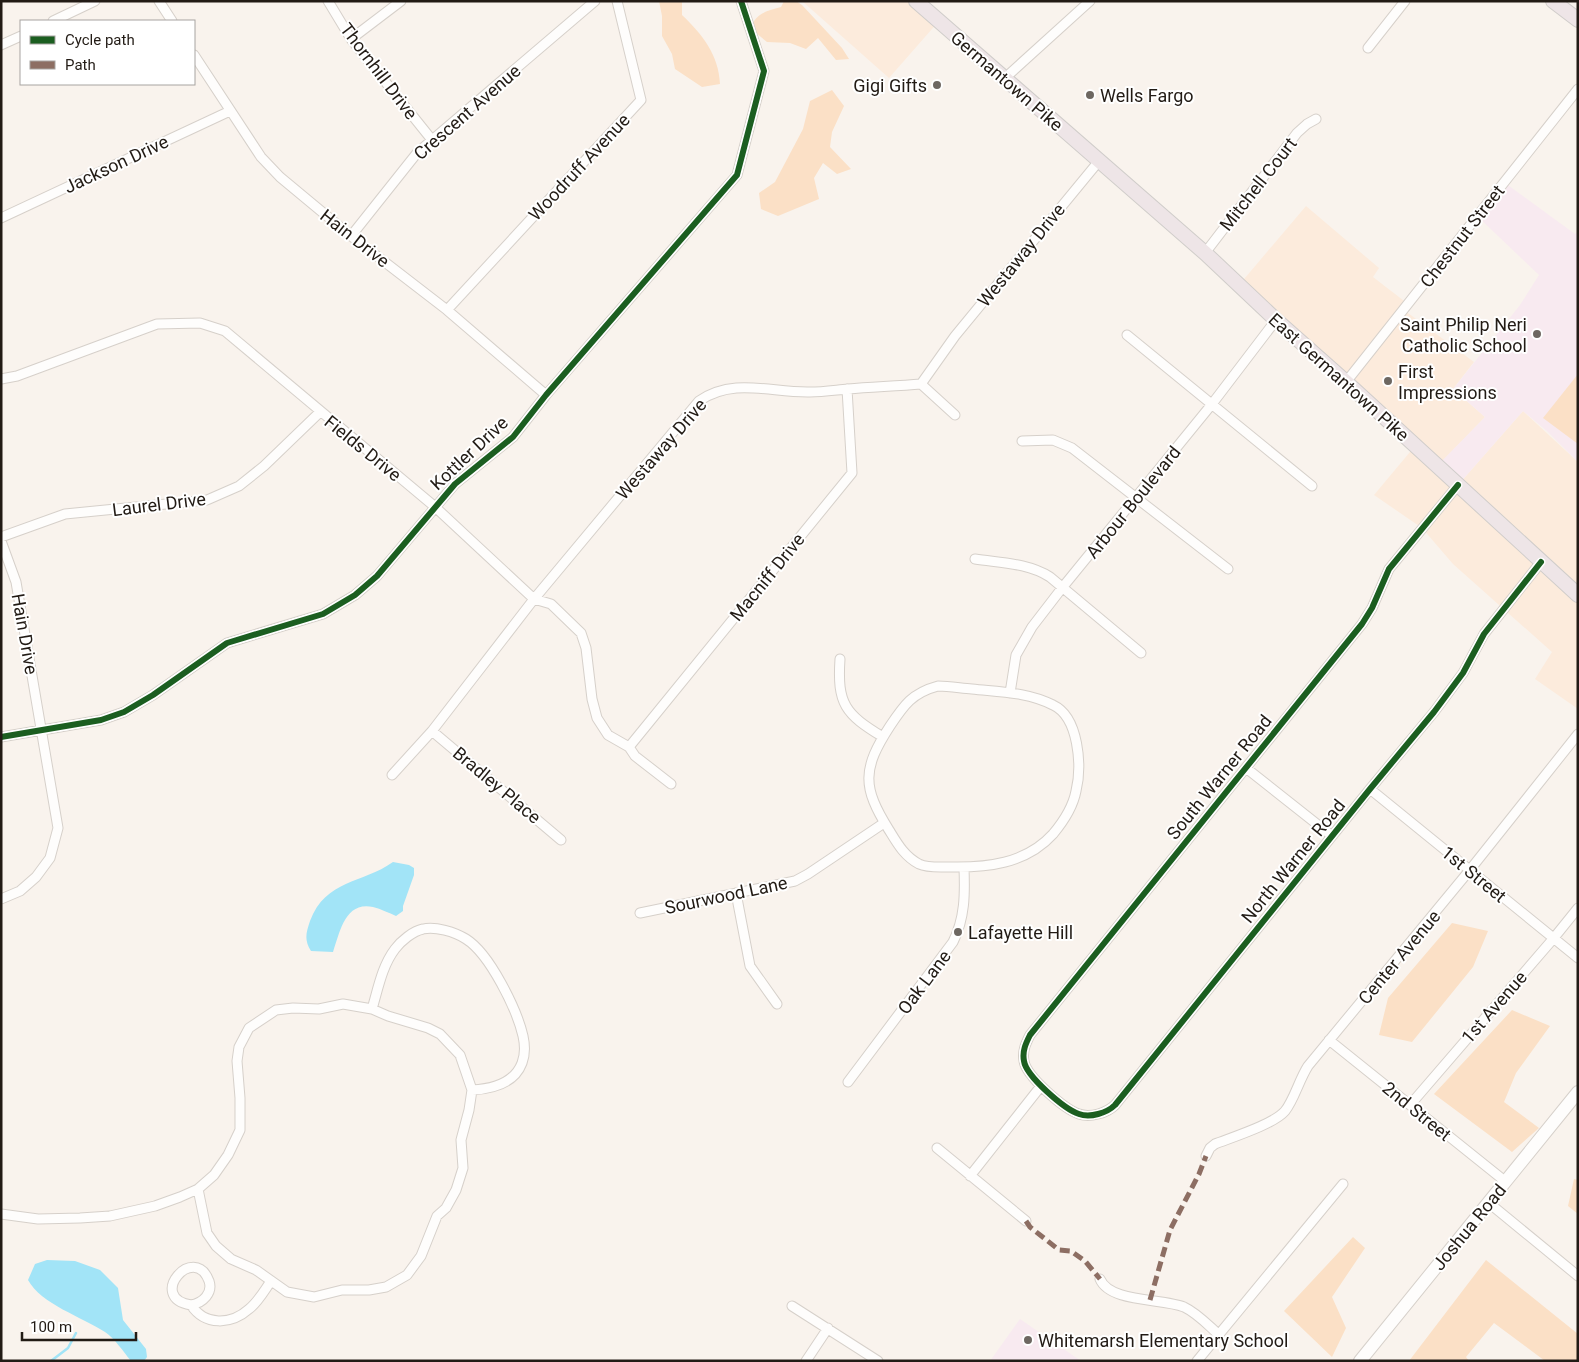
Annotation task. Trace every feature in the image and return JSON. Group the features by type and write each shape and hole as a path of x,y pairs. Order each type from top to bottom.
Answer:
{"main road":[{"name":"Germantown Pike","path":"916,1 1099,160"},
{"path":"1554,2 1578,20"},
{"name":"East Germantown Pike","path":"1099,160 1205,253 1578,595"},
{"name":"Joshua Road","path":"1360,1361 1578,1092"}],"street":[{"path":"55,20 96,1"},
{"path":"159,1 171,20"},
{"name":"Thornhill Drive","path":"328,1 351,39 432,140"},
{"path":"351,39 401,1"},
{"name":"Crescent Avenue","path":"351,236 417,153 595,1"},
{"name":"Woodruff Avenue","path":"447,310 641,100 617,1"},
{"name":"Kottler Drive","path":"1,737 101,720 124,712 152,696 227,643 324,614 355,595 377,576 434,506 455,484 513,436 736,174 764,71 741,1"},
{"path":"1005,78 1090,1"},
{"path":"1368,48 1405,1"},
{"path":"1,45 20,36"},
{"name":"Hain Drive","path":"195,57 262,157 280,177 351,236 447,310 546,395"},
{"name":"Chestnut Street","path":"1346,382 1578,89"},
{"name":"Jackson Drive","path":"1,218 230,111"},
{"name":"Mitchell Court","path":"1205,253 1298,132 1316,119"},
{"name":"Westaway Drive","path":"392,775 432,731 534,599 699,401 725,389 740,386 764,390 810,392 921,384 955,336 1099,160"},
{"name":"Arbour Boulevard","path":"1010,693 1014,664 1022,642 1062,588 1212,404 1276,320"},
{"name":"Fields Drive","path":"1,379 17,376 157,324 200,323 225,332 434,506 534,599 550,604 581,633 586,648 592,699 597,718 608,735 629,748 635,756 671,784"},
{"path":"1127,335 1312,486"},
{"path":"921,384 956,414"},
{"name":"Macniff Drive","path":"629,748 852,473 847,389"},
{"name":"Laurel Drive","path":"1,539 65,514 207,500 239,486 264,466 320,412"},
{"path":"1022,441 1046,439 1066,444 1079,452 1228,569"},
{"name":"South Warner Road","path":"1041,1086 1027,1070 1024,1062 1024,1048 1030,1035 1362,624 1372,608 1389,569 1458,485"},
{"name":"Hain Drive","path":"1,539 16,582 58,828 50,858 36,877 20,891 1,899"},
{"path":"976,559 1033,568 1050,577 1141,653"},
{"name":"North Warner Road","path":"1041,1086 1078,1114 1094,1114 1112,1108 1121,1099 1438,706 1463,673 1484,634 1541,562"},
{"path":"840,658 838,684 848,710 856,720 883,737"},
{"path":"950,686 1010,693 1037,698 1055,705 1068,719 1076,738 1080,763 1076,791 1064,819 1048,839 1038,847 1002,863 964,868 927,867 918,863 900,848 874,804 869,784 869,773 875,753 883,737 906,703 930,688 950,686"},
{"name":"Bradley Place","path":"432,731 561,840"},
{"name":"Center Avenue","path":"1206,1156 1210,1148 1216,1144 1274,1120 1286,1110 1303,1073 1469,871 1578,734"},
{"path":"1246,768 1332,836"},
{"name":"1st Street","path":"1370,789 1578,958"},
{"name":"Sourwood Lane","path":"640,913 786,884 801,878 884,823"},
{"name":"Oak Lane","path":"848,1082 953,942 960,929 964,906 964,868"},
{"path":"736,893 750,966 777,1004"},
{"name":"1st Avenue","path":"1410,1105 1578,908"},
{"path":"372,1009 386,964 396,948 407,937 422,929 443,930 467,939 482,954 500,981 515,1012 524,1037 524,1053 521,1065 514,1076 503,1084 486,1089 472,1090"},
{"path":"1,1214 38,1219 110,1216 155,1206 180,1198 198,1189 214,1176 228,1155 240,1130 238,1061 240,1047 249,1028 276,1010 293,1008 319,1009 330,1005 343,1004 372,1009 440,1034 460,1055 472,1090 461,1140 463,1168 456,1190 446,1208 437,1216 421,1256 407,1275 386,1287 369,1290 342,1290 314,1297 287,1292 256,1270 231,1258 216,1246 207,1233 198,1189"},
{"name":"2nd Street","path":"1329,1040 1506,1182"},
{"path":"970,1176 1041,1086"},
{"path":"937,1148 1026,1221"},
{"path":"1197,1361 1344,1184"},
{"path":"1489,1203 1578,1276"},
{"path":"191,1305 203,1301 210,1285 204,1274 194,1268 188,1268 177,1274 172,1285 176,1297 180,1301 191,1305 196,1313 203,1318 220,1321 236,1318 249,1310 271,1281"},
{"path":"1100,1279 1106,1288 1120,1294 1140,1299 1168,1302 1184,1307 1218,1334"},
{"path":"792,1306 878,1361"},
{"path":"806,1361 828,1328"}],"shaded area":[{"path":"659,1 682,1 682,15 703,38 713,54 719,73 720,84 702,87 675,69 672,54 662,36 662,16"},
{"path":"784,1 796,1 802,5 842,48 849,59 836,60 818,38 806,49 790,43 767,42 750,28 759,16 766,11 781,7"},
{"path":"802,1 916,1 939,21 889,78"},
{"path":"832,90 844,106 832,132 830,147 851,169 837,174 823,163 814,178 819,199 778,216 761,209 759,193 775,182 803,129 810,101"},
{"name":"Saint Philip Neri Catholic School","path":"1505,183 1575,234 1578,231 1578,462 1548,432 1523,411 1458,485 1437,466 1485,417 1453,389 1520,305 1539,275 1477,216"},
{"path":"1306,206 1379,268 1373,277 1408,304 1404,310 1474,362 1453,389 1485,417 1438,466 1458,485 1523,411 1578,462 1578,709 1535,679 1552,652 1453,564 1422,528 1374,495 1415,446 1239,285"},
{"path":"1578,374 1578,444 1543,418"},
{"path":"1452,923 1488,931 1473,967 1412,1042 1379,1035 1388,998"},
{"path":"1512,1010 1550,1026 1516,1073 1504,1102 1539,1128 1512,1152 1434,1094"},
{"path":"1574,1179 1578,1180 1578,1214 1568,1206"},
{"path":"1353,1237 1365,1248 1332,1297 1346,1328 1332,1357 1284,1311"},
{"path":"1486,1260 1578,1334 1578,1361 1545,1361 1494,1323 1466,1357 1469,1361 1409,1361"},
{"name":"Whitemarsh Elementary School","path":"1020,1319 1081,1361 990,1361"}],"water":[{"path":"393,862 409,865 414,868 414,875 403,911 396,916 373,907 364,906 356,909 350,913 341,927 333,952 311,951 306,936 307,929 317,907 325,897 346,884 369,875"},
{"path":"47,1260 75,1261 100,1270 118,1288 123,1320 146,1349 147,1357 144,1361 131,1361 116,1342 105,1332 52,1303 34,1289 28,1280 35,1264"}],"waterway":[{"path":"51,1361 68,1348 76,1333"}],"marked path":[{"path":"1150,1300 1170,1230 1199,1174 1206,1156"},
{"path":"1026,1221 1030,1227 1059,1250 1071,1251 1085,1261 1100,1279"}],"cycle path":[{"path":"1,737 101,720 124,712 153,695 227,643 323,614 355,595 377,576 455,484 513,437 546,395 737,175 764,71 741,1"},
{"path":"1458,485 1389,569 1372,608 1362,624 1030,1035 1024,1050 1024,1061 1031,1075 1038,1083 1064,1106 1079,1114 1098,1114 1115,1105 1434,712 1463,673 1484,634 1541,562"}],"place":[{"name":"Gigi Gifts","path":"937,85"},
{"name":"Wells Fargo","path":"1090,95"},
{"name":"Saint Philip Neri Catholic School","path":"1537,334"},
{"name":"First Impressions","path":"1388,381"},
{"name":"Lafayette Hill","path":"958,932"},
{"name":"Whitemarsh Elementary School","path":"1028,1340"}]}
